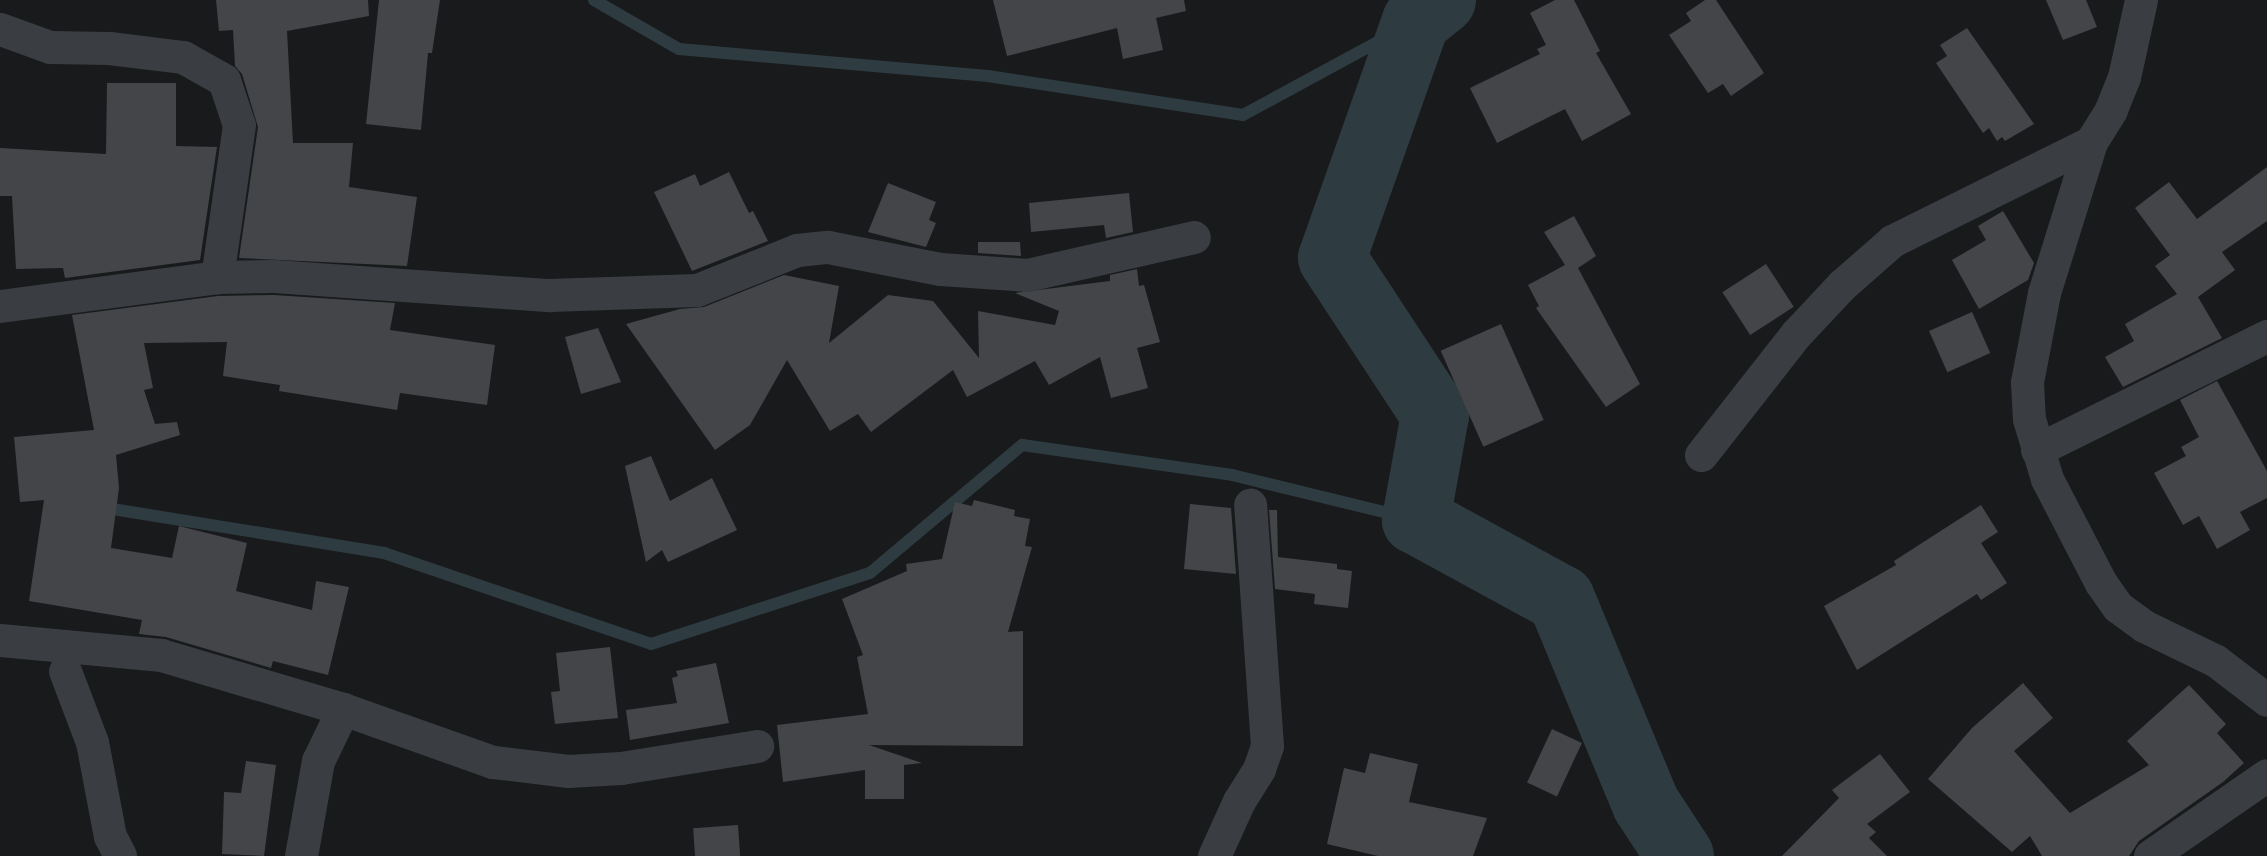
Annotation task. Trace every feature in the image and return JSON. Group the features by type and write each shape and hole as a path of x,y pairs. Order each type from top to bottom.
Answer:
{"street":[{"path":"2141,0 2124,78 2111,110 2091,142 2061,231 2032,344 2027,382 2029,419 2048,479 2101,583 2118,607 2144,626 2216,661 2267,700"},
{"path":"0,29 50,47 109,48 183,57 224,80 239,125 217,277"},
{"path":"1701,455 1796,334 1842,285 1892,241 2091,142"},
{"path":"0,306 217,277 274,276 549,296 697,290 797,250 828,247 940,269 1027,275 1194,237"},
{"path":"2037,450 2267,336"},
{"path":"1214,856 1239,801 1259,769 1267,746 1250,505"},
{"path":"0,640 161,655 343,710 493,762 568,771 621,768 757,746"},
{"path":"65,671 92,742 110,836 119,856"},
{"path":"301,856 318,761 343,710"},
{"path":"2150,856 2267,775"}],"building":[{"path":"216,0 368,0 369,16 287,31 293,143 353,143 349,187 417,197 407,266 239,258 258,127 242,74 235,66 233,30 219,31"},
{"path":"379,0 440,0 432,53 428,53 421,130 366,124"},
{"path":"993,0 1184,0 1186,11 1156,18 1163,50 1123,59 1117,28 1007,56"},
{"path":"1555,0 1574,0 1600,51 1596,53 1631,114 1582,141 1565,109 1497,143 1470,88 1540,54 1537,49 1546,45 1530,13"},
{"path":"1705,0 1716,0 1764,73 1731,96 1723,84 1708,93 1669,35 1691,21 1686,13"},
{"path":"2046,0 2086,0 2097,27 2063,40"},
{"path":"1967,28 2034,124 2005,141 2002,137 1997,141 1989,128 1983,133 1936,63 1947,56 1940,45"},
{"path":"107,83 176,83 176,146 217,147 200,260 65,278 63,268 16,269 12,196 0,196 0,148 106,154"},
{"path":"2267,167 2267,221 2222,252 2235,270 2198,297 2222,338 2123,387 2105,357 2134,341 2125,324 2177,294 2155,266 2170,255 2135,208 2169,182 2197,219"},
{"path":"729,172 749,213 753,211 768,241 692,271 654,192 695,174 700,186"},
{"path":"888,183 936,202 929,220 936,223 926,247 868,232"},
{"path":"1129,193 1133,232 1106,238 1104,225 1031,232 1029,203"},
{"path":"2003,211 2034,263 2028,280 1979,309 1952,260 1986,240 1978,226"},
{"path":"1574,216 1596,256 1578,268 1640,384 1606,407 1536,308 1539,306 1528,285 1565,265 1544,232"},
{"path":"978,242 1020,242 1021,256 978,253"},
{"path":"1766,264 1794,307 1750,335 1722,292"},
{"path":"1137,269 1139,286 1144,285 1160,342 1137,348 1148,388 1111,398 1100,357 1049,385 1035,361 967,397 953,370 871,432 858,414 830,431 787,360 750,425 715,450 626,324 680,309 704,307 784,275 839,286 829,343 888,295 933,301 979,358 978,311 1055,325 1059,311 1015,293 1110,281 1110,275"},
{"path":"274,295 395,303 390,330 495,345 487,405 400,393 397,410 279,391 280,385 223,376 227,342 144,343 153,388 144,390 155,424 177,422 180,435 116,455 119,488 111,548 172,558 179,526 247,543 236,591 312,610 316,581 349,587 328,675 273,661 271,668 166,637 139,634 142,620 29,601 44,500 20,502 14,437 94,430 72,315 218,296"},
{"path":"1972,312 1990,353 1947,372 1929,331"},
{"path":"1501,324 1544,420 1483,447 1441,351"},
{"path":"598,328 621,382 581,394 565,337"},
{"path":"2217,381 2267,471 2267,498 2240,512 2250,530 2217,549 2199,516 2183,525 2154,473 2186,456 2181,447 2199,437 2180,400"},
{"path":"651,456 670,501 712,478 737,530 668,562 662,550 646,562 625,466"},
{"path":"974,500 1015,510 1014,516 1030,519 1025,546 1032,547 1008,632 1023,631 1023,746 869,745 922,763 904,765 904,799 865,799 865,770 783,782 777,725 868,714 857,657 863,655 842,599 907,571 906,564 942,559 955,502 972,506"},
{"path":"1190,504 1231,508 1236,574 1184,569"},
{"path":"1981,505 1998,532 1981,543 2007,583 1981,600 1977,594 1857,670 1824,606 1896,565 1894,561"},
{"path":"1269,510 1277,510 1278,557 1337,564 1337,569 1352,571 1348,608 1314,604 1315,594 1275,589"},
{"path":"610,647 618,718 555,724 551,692 560,691 556,653"},
{"path":"716,663 729,723 630,740 626,710 677,703 672,678 678,676 676,671"},
{"path":"2023,683 2053,718 2014,751 2070,813 2149,765 2127,741 2189,685 2226,724 2217,733 2244,763 2223,782 2139,841 2129,856 2042,856 2030,836 2012,852 1928,779 1972,728"},
{"path":"1552,729 1582,743 1557,796 1527,782"},
{"path":"1370,753 1418,764 1409,802 1487,818 1473,856 1378,856 1327,844 1344,768 1365,773"},
{"path":"1880,754 1910,792 1867,824 1876,832 1869,838 1887,856 1782,856 1839,798 1832,790"},
{"path":"246,761 276,765 264,856 222,854 224,792 241,793"},
{"path":"738,825 740,856 695,856 693,828"}],"waterway":[{"path":"594,0 679,49 988,76 1243,115 1416,21"},
{"path":"1442,0 1416,21 1332,258 1435,415 1416,520 1561,599 1646,804 1680,856"},
{"path":"100,507 384,553 651,644 870,573 1022,445 1232,475 1416,520"}]}
